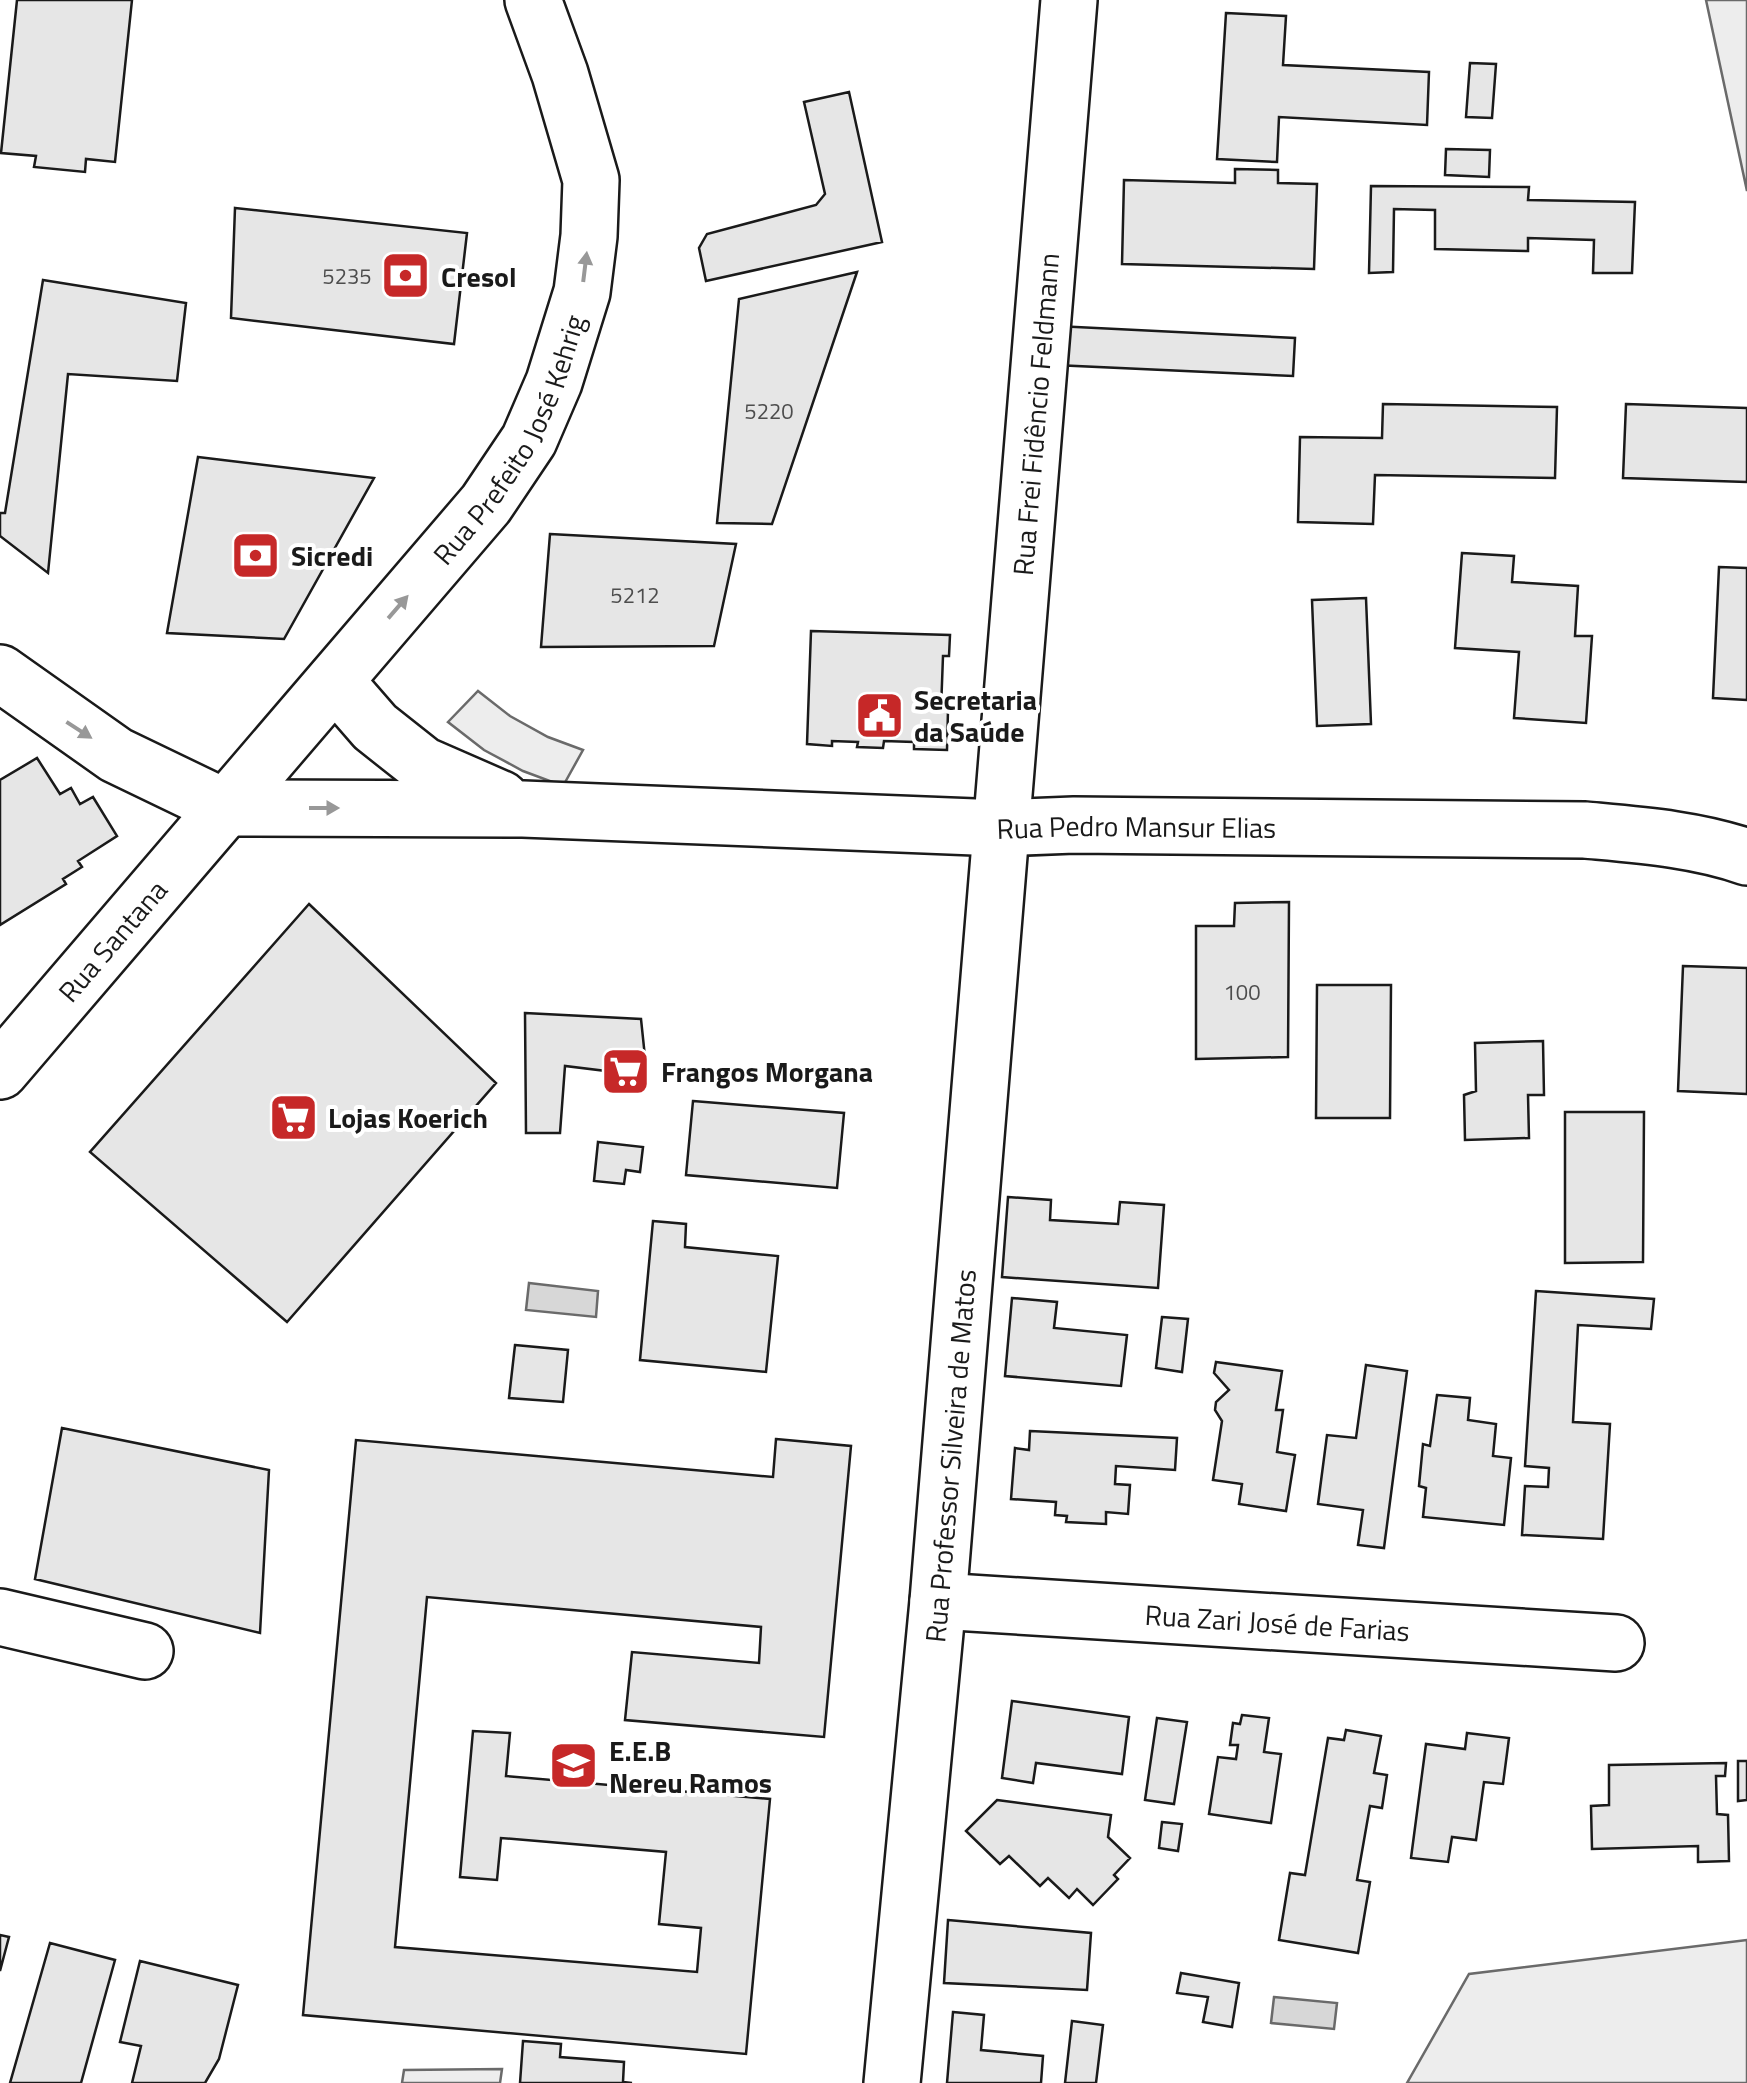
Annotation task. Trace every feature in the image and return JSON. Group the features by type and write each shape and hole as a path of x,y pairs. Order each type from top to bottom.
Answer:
{"main road":[{"name":"Rua Prefeito José Kehrig","path":"226,808 486,504 529,440 554,382 584,273 590,180 560,74 533,0"},
{"name":"Rua Frei Fidêncio Feldmann","path":"1000,828 1069,0"},
{"name":"Rua Pedro Mansur Elias","path":"0,673 116,755 226,808 522,809 1000,828 1074,825 1585,830 1740,851"},
{"name":"Rua Pedro Mansur Elias","path":"335,681 375,727 423,765 522,809"},
{"name":"Rua Santana","path":"0,1071 226,808"},
{"name":"Rua Professor Silveira de Matos","path":"892,2083 938,1600 1000,828"},
{"name":"Rua Zari José de Farias","path":"938,1600 1616,1643"},
{"path":"0,1617 144,1651"}],"shaded area":[{"path":"1706,0 1747,0 1747,191"},
{"path":"478,691 510,716 583,750 563,786 484,750 448,722"},
{"path":"529,1283 598,1291 596,1317 526,1310"},
{"path":"1747,1940 1747,2083 1407,2083 1469,1974"},
{"path":"1274,1997 1337,2003 1334,2029 1271,2023"},
{"path":"502,2069 500,2083 402,2083 404,2070"}],"building":[{"path":"17,0 132,0 115,162 86,159 85,172 34,167 36,156 1,153"},
{"path":"1226,13 1286,16 1283,65 1429,72 1427,125 1279,117 1277,162 1217,159"},
{"path":"1470,63 1496,64 1492,118 1466,117"},
{"path":"849,92 882,242 706,281 699,248 707,234 816,205 825,194 804,102"},
{"path":"1446,149 1490,150 1489,177 1445,175"},
{"path":"1235,169 1278,170 1278,183 1317,184 1314,269 1122,264 1124,180 1235,183"},
{"path":"1371,186 1529,187 1528,200 1635,202 1632,273 1593,273 1594,240 1528,238 1528,251 1435,249 1435,210 1394,209 1393,272 1369,273"},
{"path":"235,208 467,233 454,344 231,318"},
{"path":"857,272 772,524 717,523 739,299"},
{"path":"43,280 186,303 177,381 68,374 48,573 0,536 0,513 5,513"},
{"path":"1056,326 1295,338 1293,376 1055,365"},
{"path":"1383,404 1557,407 1555,478 1375,475 1373,524 1298,522 1300,437 1382,438"},
{"path":"1626,404 1747,408 1747,482 1623,478"},
{"name":"Sicredi","path":"198,457 374,478 284,639 167,633"},
{"path":"550,534 736,544 714,646 541,647"},
{"path":"1462,553 1514,556 1512,582 1578,586 1575,636 1592,636 1586,723 1514,718 1519,652 1455,648"},
{"path":"1719,567 1747,568 1747,700 1713,698"},
{"path":"1366,598 1371,724 1317,726 1312,600"},
{"path":"811,631 950,635 949,656 943,656 941,710 948,710 947,750 914,749 914,742 884,741 883,748 857,747 858,742 807,744"},
{"path":"37,758 60,794 71,788 80,804 93,797 117,836 78,861 82,867 63,879 66,884 0,925 0,780"},
{"path":"1289,902 1288,1057 1196,1059 1196,926 1234,926 1235,903"},
{"name":"Lojas Koerich","path":"309,904 496,1083 287,1322 90,1152"},
{"path":"1683,966 1747,968 1747,1094 1678,1091"},
{"path":"1317,985 1391,985 1390,1118 1316,1118"},
{"name":"Frangos Morgana","path":"525,1013 641,1019 647,1076 565,1066 560,1133 526,1133"},
{"path":"1543,1041 1544,1095 1528,1095 1529,1138 1465,1140 1464,1095 1476,1091 1475,1043"},
{"path":"693,1101 844,1113 837,1188 686,1175"},
{"path":"1565,1112 1644,1112 1643,1262 1565,1263"},
{"path":"598,1142 643,1147 640,1172 626,1170 624,1184 594,1181"},
{"path":"1008,1197 1051,1200 1050,1220 1118,1224 1120,1202 1164,1205 1158,1288 1002,1277"},
{"path":"653,1221 686,1224 685,1247 778,1256 766,1372 640,1360"},
{"path":"1536,1291 1654,1299 1651,1329 1578,1325 1573,1422 1610,1424 1603,1539 1522,1535 1525,1486 1548,1487 1549,1468 1525,1466"},
{"path":"1012,1298 1057,1302 1054,1328 1127,1335 1121,1386 1005,1376"},
{"path":"1162,1317 1188,1319 1182,1372 1156,1368"},
{"path":"515,1345 568,1350 563,1402 509,1398"},
{"path":"1216,1362 1282,1371 1276,1410 1283,1410 1277,1452 1295,1455 1286,1511 1239,1504 1242,1484 1213,1480 1222,1421 1215,1410 1216,1402 1229,1390 1214,1373"},
{"path":"1366,1365 1407,1371 1384,1548 1358,1545 1363,1510 1318,1504 1327,1435 1356,1438"},
{"path":"1437,1395 1470,1398 1468,1420 1496,1424 1493,1456 1511,1458 1504,1525 1423,1517 1426,1488 1419,1486 1423,1444 1430,1446"},
{"path":"62,1428 269,1470 260,1633 35,1579"},
{"path":"1030,1431 1177,1438 1175,1470 1116,1466 1115,1484 1130,1485 1128,1514 1106,1512 1106,1524 1066,1522 1067,1516 1055,1515 1056,1502 1011,1499 1015,1448 1029,1450"},
{"path":"776,1439 851,1446 824,1737 625,1720 632,1652 759,1663 761,1627 427,1597 395,1947 697,1972 701,1928 659,1924 666,1852 501,1838 497,1880 460,1877 473,1731 510,1733 506,1776 770,1799 746,2054 303,2015 356,1440 773,1477"},
{"path":"1012,1701 1129,1717 1122,1774 1036,1763 1033,1783 1002,1778"},
{"path":"1242,1715 1269,1718 1264,1752 1281,1754 1271,1823 1209,1814 1218,1757 1236,1759 1238,1745 1230,1745 1233,1723 1240,1724"},
{"path":"1157,1718 1187,1722 1174,1804 1145,1800"},
{"path":"1346,1730 1381,1736 1374,1773 1387,1775 1382,1808 1370,1806 1357,1880 1370,1882 1358,1953 1279,1940 1290,1873 1305,1875 1328,1738 1344,1740"},
{"path":"1467,1733 1509,1738 1503,1784 1484,1782 1476,1840 1452,1837 1448,1862 1411,1858 1426,1744 1465,1749"},
{"path":"1738,1761 1747,1761 1747,1800 1738,1801"},
{"path":"1726,1763 1725,1776 1716,1776 1717,1814 1728,1815 1729,1861 1698,1862 1698,1846 1592,1849 1591,1806 1609,1805 1609,1765"},
{"path":"997,1800 1111,1815 1108,1837 1130,1858 1114,1875 1118,1879 1093,1905 1077,1889 1069,1898 1048,1878 1040,1886 1009,1856 1000,1864 966,1831"},
{"path":"1162,1822 1182,1824 1178,1851 1159,1848"},
{"path":"948,1920 1091,1933 1087,1990 944,1983"},
{"path":"0,1935 9,1937 0,1971"},
{"path":"50,1943 115,1960 81,2083 10,2083"},
{"path":"140,1961 238,1985 219,2059 205,2083 132,2083 141,2046 120,2042"},
{"path":"1181,1973 1239,1983 1232,2027 1203,2022 1208,1997 1177,1993"},
{"path":"953,2012 984,2015 981,2050 1043,2056 1041,2083 947,2083"},
{"path":"1072,2021 1103,2025 1096,2083 1065,2083"},
{"path":"523,2041 561,2044 560,2057 624,2062 623,2082 632,2083 520,2083"}],"place":[{"name":"Cresol","path":"406,276"},
{"name":"Sicredi","path":"256,555"},
{"name":"Secretaria da Saúde","path":"879,715"},
{"name":"Frangos Morgana","path":"626,1071"},
{"name":"Lojas Koerich","path":"293,1117"},
{"name":"E.E.B Nereu Ramos","path":"574,1766"}]}
